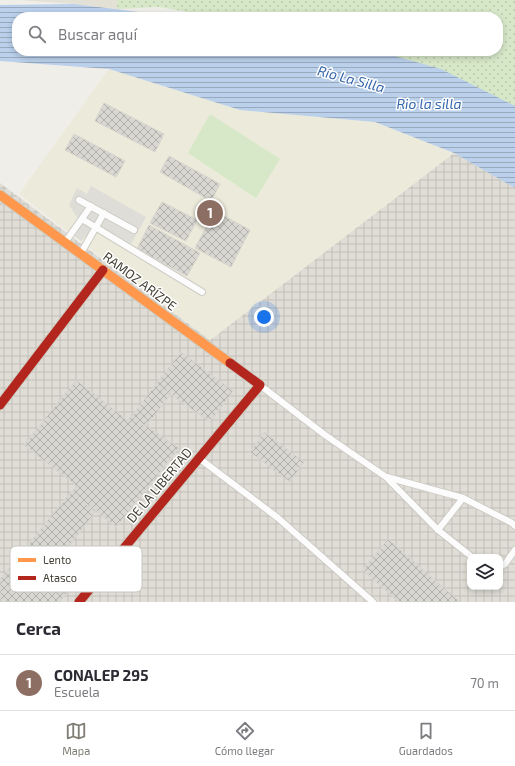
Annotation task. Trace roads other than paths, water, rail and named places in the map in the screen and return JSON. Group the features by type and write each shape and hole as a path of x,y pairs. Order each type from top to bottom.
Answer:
{"street":[{"name":"RAMOZ ARÍZPE","path":"2,196 66,241 103,270 260,385"},
{"path":"0,405 103,270"},
{"name":"DE LA LIBERTAD","path":"126,546 260,385"},
{"name":"DE LA LIBERTAD","path":"79,602 87,592"}],"lane":[{"path":"79,200 134,230"},
{"path":"66,241 91,206"},
{"path":"81,253 104,213"},
{"path":"82,219 202,292"},
{"path":"260,385 325,435 386,477 438,530 468,554"},
{"path":"199,458 278,518 373,602"},
{"path":"386,477 463,498 512,523 515,526"},
{"path":"438,530 463,498"},
{"path":"503,565 515,550"}],"water":[{"name":"Rio la silla","path":"74,4 139,12 12,12 12,56 395,56 441,69 515,106 515,188 454,153 375,122 240,110 109,69 0,61 0,5"}],"place":[{"name":"CONALEP 295","path":"210,213"}],"water label":[{"name":"Río La Silla","path":"351,79"}]}
